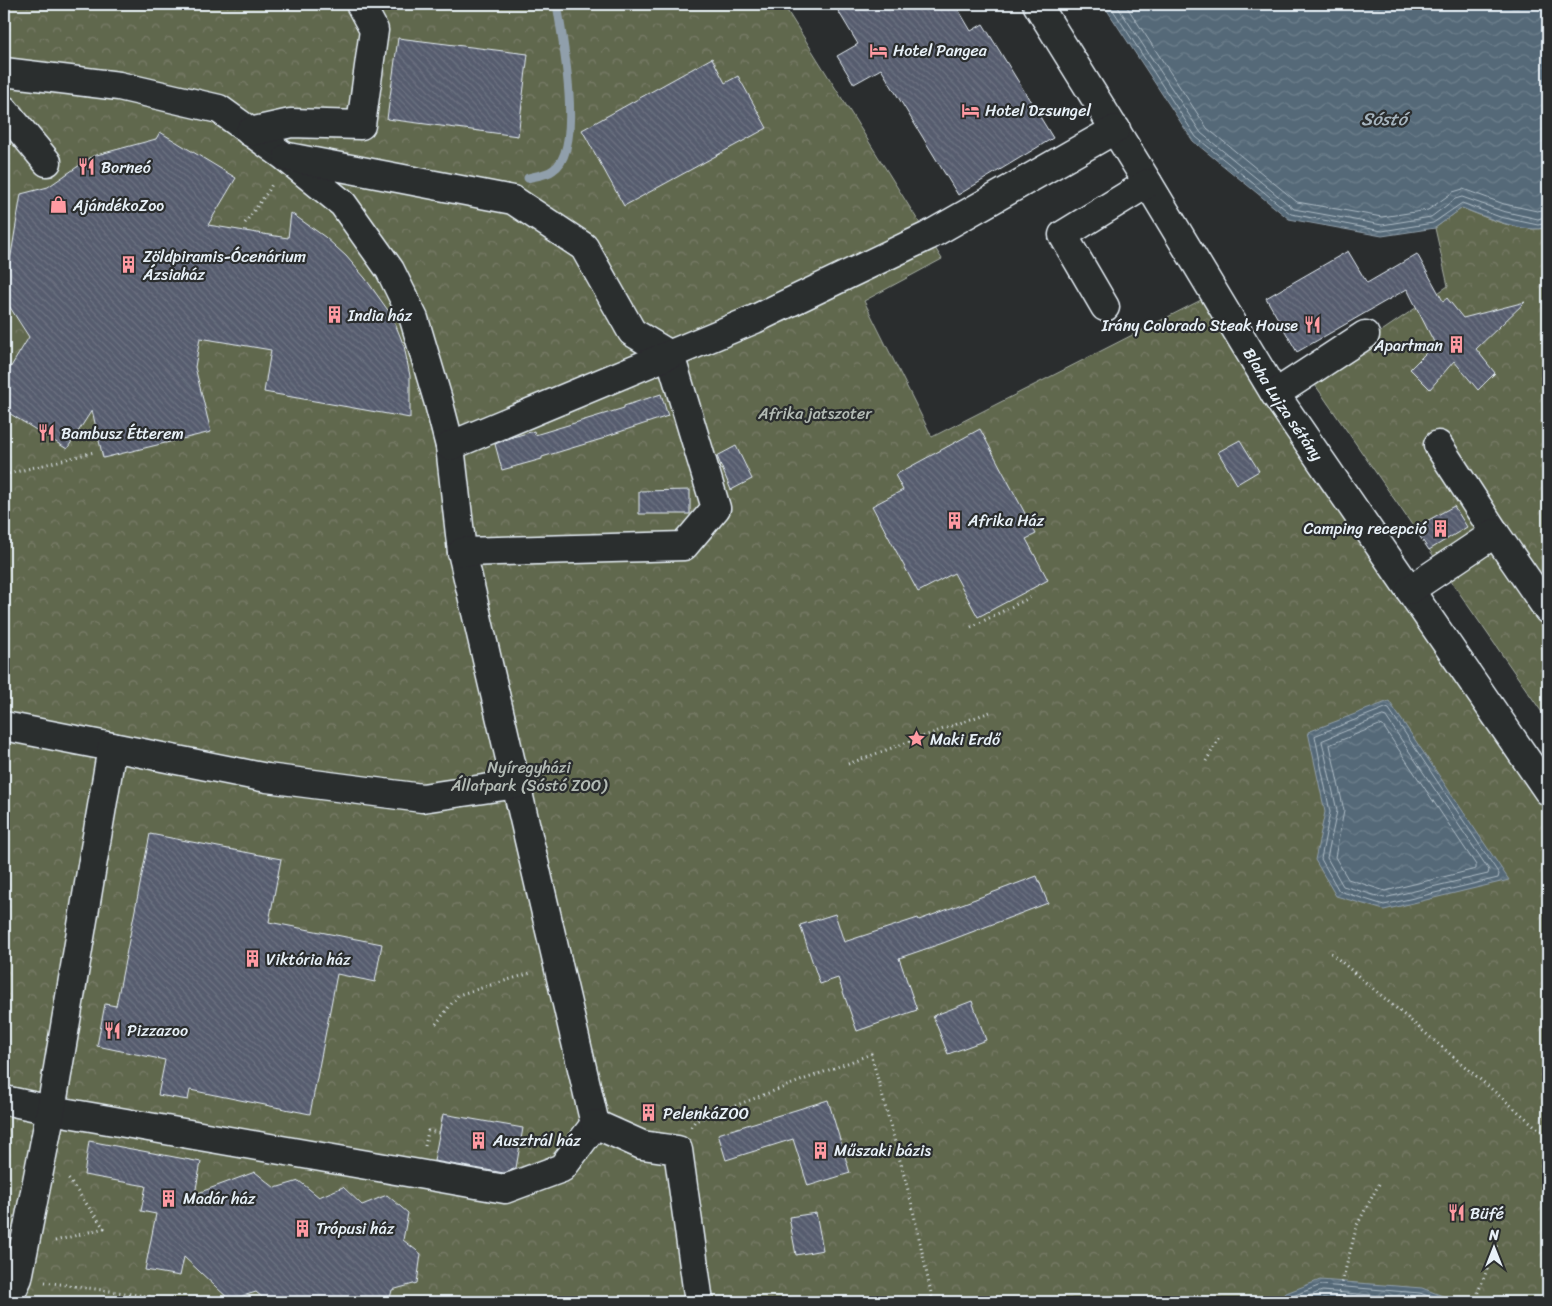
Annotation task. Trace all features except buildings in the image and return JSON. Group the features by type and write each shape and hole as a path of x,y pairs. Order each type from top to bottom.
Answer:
{"street":[{"path":"250,132 291,123 361,125 374,30 360,4"},
{"name":"Blaha Lujza sétány","path":"1037,4 1116,130 1275,394 1548,791"},
{"path":"4,72 119,86 219,109 284,156 343,204 390,270 414,319 450,446 462,552 595,1124"},
{"path":"4,110 46,162"},
{"path":"450,446 755,319 928,236 1116,130"},
{"path":"284,156 513,200 584,247 632,332 670,355 716,508 684,546 462,552"},
{"path":"1105,307 1063,235 1148,183"},
{"path":"1275,394 1365,335"},
{"path":"1438,445 1548,610"},
{"path":"1410,590 1495,533"},
{"path":"4,726 267,778 422,798 517,784"},
{"path":"12,1290 23,1250 51,1110 112,747"},
{"path":"4,1100 51,1110 505,1190 562,1168 595,1124"},
{"path":"595,1124 642,1145 678,1150 699,1302"}],"path":[{"path":"245,223 269,190 284,156"},
{"path":"4,476 94,452"},
{"path":"971,627 1031,597"},
{"path":"848,764 990,712"},
{"path":"1206,761 1220,737"},
{"path":"1331,953 1548,1137"},
{"path":"436,1024 458,995 558,966"},
{"path":"678,1150 695,1121 871,1054 911,1202 933,1302"},
{"path":"23,1250 104,1228 44,1145"},
{"path":"1337,1302 1357,1224 1380,1184"},
{"path":"1474,1301 1497,1245"},
{"path":"12,1290 154,1297 153,1302"}],"green space":[{"name":"Nyíregyházi Állatpark (Sóstó ZOO)","path":"4,4 783,4 942,259 864,301 932,437 1205,298 1269,402 1548,812 1548,1302 4,1302"},
{"path":"1462,208 1516,227 1539,229 1548,227 1548,721 1311,379 1448,286 1435,228"}],"water":[{"name":"Sóstó","path":"1103,4 1548,4 1548,227 1528,229 1517,227 1462,208 1435,228 1382,236 1289,219 1193,141"},
{"path":"1389,701 1509,880 1384,910 1336,896 1315,860 1325,812 1308,732"},
{"path":"1320,1280 1422,1288 1458,1302 1280,1302 1286,1293"}],"waterway":[{"path":"528,178 553,170 563,158 568,140 570,117 569,92 557,4"}],"place":[{"name":"Hotel Pangea","path":"879,50"},
{"name":"Hotel Dzsungel","path":"971,110"},
{"name":"Borneó","path":"87,167"},
{"name":"AjándékoZoo","path":"59,205"},
{"name":"Zöldpiramis-Ócenárium Ázsiaház","path":"129,265"},
{"name":"India ház","path":"334,315"},
{"name":"Irány Colorado Steak House","path":"1312,325"},
{"name":"Apartman","path":"1457,345"},
{"name":"Bambusz Étterem","path":"47,433"},
{"name":"Afrika Ház","path":"954,520"},
{"name":"Camping recepció","path":"1441,528"},
{"name":"Maki Erdő","path":"916,739"},
{"name":"Viktória ház","path":"252,959"},
{"name":"Pizzazoo","path":"113,1030"},
{"name":"PelenkáZOO","path":"649,1113"},
{"name":"Ausztrál ház","path":"479,1140"},
{"name":"Műszaki bázis","path":"820,1150"},
{"name":"Madár ház","path":"169,1198"},
{"name":"Büfé","path":"1456,1213"},
{"name":"Trópusi ház","path":"302,1228"}],"park label":[{"name":"Afrika jatszoter","path":"815,413"}]}
